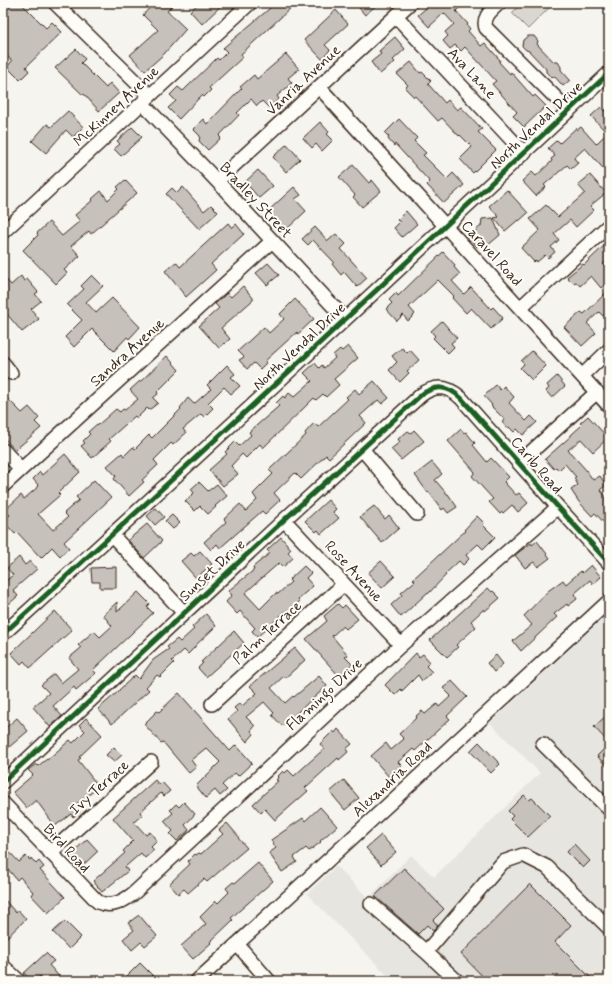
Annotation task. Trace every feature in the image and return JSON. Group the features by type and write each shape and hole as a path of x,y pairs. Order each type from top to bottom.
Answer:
{"street":[{"name":"Bradley Street","path":"55,3 146,100 217,181 345,319"},
{"name":"McKinney Avenue","path":"3,232 250,3"},
{"name":"Vanria Avenue","path":"217,181 410,3"},
{"path":"499,3 489,12 484,24 486,28 568,111"},
{"name":"Ava Lane","path":"396,16 524,153"},
{"name":"North Vendal Drive","path":"3,634 446,227 609,73"},
{"name":"Caravel Road","path":"319,87 609,406"},
{"path":"520,308 609,225"},
{"name":"Sandra Avenue","path":"3,486 272,241"},
{"path":"582,376 609,350"},
{"name":"Sunset Drive","path":"3,782 284,520 421,395 433,388 444,387"},
{"name":"Carib Road","path":"444,387 453,391 465,401 609,563"},
{"path":"519,463 597,392"},
{"path":"362,449 417,514"},
{"path":"3,450 21,470"},
{"name":"Flamingo Drive","path":"113,905 133,894 401,645 558,507"},
{"name":"Rose Avenue","path":"284,520 401,645"},
{"path":"112,535 184,613"},
{"name":"Palm Terrace","path":"212,704 344,584"},
{"name":"Alexandria Road","path":"197,981 609,601"},
{"path":"543,744 609,809"},
{"name":"Ivy Terrace","path":"50,853 151,762"},
{"name":"Bird Road","path":"3,803 98,902 113,905"},
{"path":"426,952 503,862 523,855 547,867 609,928"},
{"path":"371,904 457,981"},
{"path":"237,944 269,981"},
{"path":"3,966 18,981"}],"shaded area":[{"path":"522,3 554,3 528,29 512,13"},
{"path":"609,613 609,981 393,981 307,894 336,866 368,898 411,855 434,877 540,773 490,723"}],"building":[{"path":"3,3 21,3 46,28 52,22 62,32 26,67 29,71 20,80 7,67 12,61 3,52"},
{"path":"154,3 175,3 167,11 186,29 164,54 145,71 130,55 158,30 143,15"},
{"path":"199,3 224,3 202,24 190,11"},
{"path":"276,3 288,3 292,7 241,54 243,57 209,88 211,90 204,97 202,95 179,119 168,108 176,101 170,95 178,87 183,91 217,58 219,60 227,52 223,48"},
{"path":"355,3 379,3 365,15"},
{"path":"432,3 464,3 456,11 468,24 467,25 470,29 468,31 481,46 485,43 510,74 511,72 533,97 535,95 546,106 524,127 513,116 517,112 492,84 496,81 465,47 461,51 455,45 450,49 443,41 448,36 445,32 454,24 444,13 429,27 418,15"},
{"path":"336,10 348,24 325,45 330,50 322,59 304,40"},
{"path":"528,36 534,36 538,41 537,44 554,62 558,62 561,70 570,80 563,86 555,77 550,76 546,72 546,69 529,51 522,46 523,40"},
{"path":"395,37 405,49 393,60 395,62 380,74 371,62 381,54 379,51"},
{"path":"76,49 85,59 81,63 106,88 110,83 119,93 99,111 84,94 83,95 55,68"},
{"path":"286,54 299,69 288,78 292,83 277,96 279,99 269,108 262,101 257,106 251,99 237,113 239,115 219,136 221,138 208,150 199,141 200,136 193,129 203,119 207,124 242,88 240,87 254,75 257,79"},
{"path":"411,62 420,73 422,72 431,81 428,84 445,103 448,100 457,110 461,107 482,129 478,132 496,150 473,173 460,159 472,147 442,118 438,121 415,96 414,97 405,88 408,85 397,74"},
{"path":"609,106 609,175 585,148 574,158 578,163 571,169 567,165 544,185 546,187 536,196 522,181 532,172 536,176 552,161 551,159 555,156 548,148 557,140 560,143 576,128 577,130 581,127 596,144 607,133 591,116 601,107 604,111"},
{"path":"68,111 83,127 73,137 66,130 46,153 32,141 47,124 51,127"},
{"path":"399,119 417,138 414,141 426,153 423,155 447,179 453,173 464,185 444,203 427,185 430,182 395,144 394,146 388,139 389,137 385,133"},
{"path":"320,122 329,132 327,134 333,140 322,151 316,144 312,148 303,138"},
{"path":"132,127 142,137 121,156 114,149 120,144 117,141"},
{"path":"287,144 300,159 286,172 273,157"},
{"path":"353,165 369,183 372,180 381,191 362,207 353,197 355,195 339,177"},
{"path":"258,170 273,186 259,198 245,182"},
{"path":"590,175 606,193 590,206 594,210 576,227 570,220 554,234 559,240 551,247 555,252 548,258 545,255 537,262 536,260 534,262 521,248 540,230 530,219 546,205 558,217 585,193 578,185"},
{"path":"125,180 137,193 91,234 89,231 71,246 80,256 64,270 67,273 56,284 23,250 38,235 37,233 49,222 62,236 80,221 75,215 101,191 108,200 119,189 117,187"},
{"path":"183,187 204,211 211,205 218,212 199,229 166,194 172,188 177,193"},
{"path":"294,187 301,195 295,199 306,211 286,230 268,211"},
{"path":"507,190 528,213 505,231 494,218 499,217 489,206"},
{"path":"406,211 417,224 402,237 394,228 400,222 397,220"},
{"path":"493,218 500,235 486,247 482,242 477,247 468,237 481,226 482,219"},
{"path":"228,223 232,228 236,224 244,234 211,264 216,270 186,297 165,271 176,262 180,267"},
{"path":"315,227 328,241 336,234 346,244 341,249 367,278 357,287 344,272 341,275 332,264 334,262 313,240 308,245 302,239"},
{"path":"609,241 609,259 603,264 609,270 609,281 601,288 591,276 580,286 576,282 573,283 567,277 583,264 584,265"},
{"path":"443,252 455,265 454,267 460,274 452,281 464,294 471,287 491,309 493,307 503,318 491,329 471,308 466,313 452,298 454,296 438,280 409,307 415,314 408,321 403,315 397,321 386,309 392,303 389,300 396,293 398,296"},
{"path":"268,263 279,275 267,285 256,273"},
{"path":"92,275 103,286 86,302 96,313 112,298 140,327 129,339 127,337 114,351 92,329 74,347 65,337 82,320 67,305 84,289 81,286"},
{"path":"3,276 11,285 21,276 24,281 27,279 38,292 35,294 41,301 31,309 39,319 22,332 6,313 3,316"},
{"path":"243,286 254,299 221,328 230,339 219,348 199,326 219,308 215,304 227,293 231,297"},
{"path":"609,290 609,311 603,316 599,312 587,323 596,333 582,346 564,327 581,312 584,314"},
{"path":"295,299 314,319 265,361 266,363 260,369 254,363 247,369 239,360 244,357 238,351 264,327 269,333 284,319 280,314"},
{"path":"442,321 457,338 451,343 454,347 448,353 433,338 435,336 431,331"},
{"path":"348,346 358,358 334,379 339,385 326,397 323,394 316,400 314,398 263,448 260,444 246,458 242,454 231,466 238,474 223,486 209,470 227,454 225,452 235,442 239,446 251,435 249,432 279,406 276,403 283,396 285,398 289,393 294,397 312,381 304,373 315,363 319,368 322,365 324,368 335,358 333,355 340,349 342,351"},
{"path":"402,348 407,353 410,350 419,360 407,371 409,373 400,382 389,370 397,362 392,356"},
{"path":"532,351 546,366 532,380 520,368 524,364 521,361"},
{"path":"167,356 179,370 153,398 158,403 149,410 147,408 137,418 135,416 109,439 111,441 92,458 81,446 85,443 83,441 90,434 88,432 116,409 120,412 123,409 125,410 138,399 130,390"},
{"path":"227,365 235,374 231,377 240,386 231,394 224,387 208,403 213,408 204,417 201,414 183,429 186,433 173,445 171,443 154,460 158,465 142,480 144,482 129,496 114,479 116,476 107,466 122,453 124,456 133,447 135,449 149,435 152,438 181,409 180,408 188,398 194,404 211,389 207,385"},
{"path":"557,376 565,386 552,398 546,391 549,388 547,385"},
{"path":"374,381 389,398 382,404 378,400 360,416 366,423 329,458 326,455 301,479 295,473 274,493 280,500 265,514 262,511 220,548 217,544 211,550 204,542 226,522 224,519 240,504 246,511 257,500 253,494 273,474 269,470 306,435 305,433 314,423 318,427 348,399 346,397 355,389 359,394"},
{"path":"496,385 500,390 504,386 514,397 509,403 526,421 531,416 537,422 523,435 517,429 514,432 509,427 507,428 502,422 505,420 491,406 492,405 484,396"},
{"path":"3,394 22,413 29,407 39,418 35,422 41,428 15,450 3,437"},
{"path":"588,416 608,438 593,452 581,439 568,450 593,480 600,476 606,485 600,490 609,500 609,528 595,513 592,516 579,502 571,490 578,485 574,478 576,477 565,464 559,470 556,467 554,469 545,459 582,425 580,423"},
{"path":"461,429 464,433 466,432 475,443 473,445 487,462 491,458 509,477 504,482 516,495 519,493 528,503 518,512 512,505 500,514 489,502 493,499 472,476 475,472 448,441"},
{"path":"414,430 424,441 401,460 391,449 400,442 398,439 408,431 411,433"},
{"path":"65,454 80,472 58,493 60,495 38,514 53,530 68,517 64,513 79,500 76,497 94,480 111,498 64,542 69,548 60,556 52,547 41,558 17,532 15,534 3,521 10,515 5,510 21,495 24,499 39,486 33,479 40,472 42,475"},
{"path":"432,462 442,474 435,480 448,494 457,507 448,513 444,508 442,510 415,475"},
{"path":"199,482 208,491 217,484 227,496 208,514 200,506 195,511 185,501 194,493 191,489"},
{"path":"328,500 336,509 333,512 339,518 321,534 318,530 316,532 305,521"},
{"path":"374,506 385,519 389,515 399,528 382,543 360,517"},
{"path":"156,508 164,517 155,525 147,516"},
{"path":"172,515 180,523 173,529 165,521"},
{"path":"477,516 484,523 483,525 495,537 483,549 478,544 466,555 469,559 463,565 459,561 445,574 446,575 428,594 427,593 401,617 391,605 402,595 401,593 415,581 413,579 465,531 464,530"},
{"path":"147,524 162,541 144,558 128,540"},
{"path":"281,537 291,549 288,552 293,558 283,567 279,563 245,593 260,609 276,593 278,594 291,582 289,580 304,566 311,573 306,578 313,586 298,599 300,601 289,612 287,610 257,637 252,631 255,628 240,611 237,614 226,602 232,595 228,591 254,570 253,567 270,553 267,550"},
{"path":"537,541 550,558 538,567 534,562 525,568 515,555 531,543 532,545"},
{"path":"200,551 212,564 196,578 181,561 191,553 194,556"},
{"path":"19,557 25,565 30,561 37,569 13,590 18,596 3,609 3,583 13,575 7,568"},
{"path":"381,561 395,576 382,588 368,573"},
{"path":"591,565 601,577 593,584 590,580 574,594 577,599 568,606 567,604 554,614 557,617 521,651 513,641 532,625 524,616 548,591 563,580 566,584 581,571 582,573"},
{"path":"116,567 116,588 100,588 100,582 92,582 91,568"},
{"path":"488,588 500,598 485,611 484,609 471,621 476,627 456,645 458,647 447,657 430,640"},
{"path":"138,592 150,604 147,607 153,613 93,670 96,673 76,690 74,687 53,706 62,716 50,727 33,707 49,693 41,685 54,674 61,683 78,669 69,658 81,648 78,645 94,631 100,637 112,626 103,615 117,602 117,612"},
{"path":"338,604 342,608 345,605 358,619 346,629 343,626 332,636 348,655 345,657 352,664 339,676 306,639 327,621 324,616"},
{"path":"55,611 72,630 30,668 24,661 21,664 11,653"},
{"path":"206,614 216,626 188,654 184,650 172,661 174,663 160,677 157,675 146,687 149,690 112,724 98,709 135,675 139,679 153,660 169,649 167,647 177,639 180,642 194,629 192,627"},
{"path":"234,631 244,643 206,677 198,668 203,663 201,662"},
{"path":"295,648 305,660 271,688 285,703 319,676 327,686 282,726 272,715 274,713 264,702 246,717 255,726 251,731 254,734 247,742 228,719 237,711 234,708 240,703 242,706 257,693 250,686"},
{"path":"416,653 419,657 423,654 430,662 426,666 432,672 422,681 418,675 402,691 401,689 395,695 385,685"},
{"path":"496,655 503,664 494,672 487,663"},
{"path":"452,681 467,697 447,716 450,719 415,751 413,749 398,762 402,766 389,777 371,756 386,743 391,750 404,739 399,734 417,717 416,716 422,711 425,714 437,704 439,707 451,696 443,688"},
{"path":"179,693 230,751 236,745 252,763 238,776 235,773 222,785 227,790 220,796 215,790 206,798 196,786 220,762 206,748 191,760 196,767 189,773 163,742 161,743 144,724"},
{"path":"609,713 609,743 594,727"},
{"path":"17,718 28,731 8,748 3,743 3,730"},
{"path":"86,718 102,735 79,757 81,758 78,760 99,787 75,805 80,812 73,817 71,814 55,826 36,800 27,808 13,792 33,775 28,770 36,764 38,766 47,760 70,740 73,743 85,731 79,725"},
{"path":"338,729 352,744 346,749 348,752 339,760 338,758 305,788 308,791 275,820 265,809 261,813 253,804 278,781 276,780 278,778 277,777 283,771 285,773 288,770 294,776 324,749 320,744 333,731 335,733"},
{"path":"479,742 500,764 491,773 470,751"},
{"path":"609,744 609,769 597,756"},
{"path":"114,747 122,755 114,762 106,755"},
{"path":"155,780 159,785 162,782 170,791 164,796 161,793 140,812 142,815 134,822 146,835 150,832 157,841 151,847 154,850 145,858 141,853 125,867 128,871 102,892 93,881 125,853 123,851 133,841 113,818"},
{"path":"344,780 359,798 345,810 330,792"},
{"path":"524,795 529,800 532,798 550,816 528,837 510,819 513,816 508,811"},
{"path":"184,802 195,814 185,825 189,830 177,841 170,834 173,831 164,821 173,813 170,810 176,804 179,807"},
{"path":"320,807 337,826 320,841 321,842 309,851 306,848 294,857 297,862 282,872 269,853 276,848 271,840 303,818 305,821"},
{"path":"227,823 247,848 207,882 204,879 188,893 184,889 178,894 169,884 190,864 188,861 195,854 201,854 223,834 219,830"},
{"path":"381,835 396,852 381,865 366,848"},
{"path":"87,839 98,851 80,868 69,856"},
{"path":"574,844 590,861 583,868 567,852"},
{"path":"3,845 19,862 26,856 30,860 31,858 36,864 39,861 44,867 40,870 65,897 48,913 31,895 33,892 20,877 17,880 3,863"},
{"path":"258,863 273,881 231,918 233,920 193,959 181,946 206,924 200,917 216,901 218,903 229,892 226,888 233,882 235,883"},
{"path":"404,868 444,909 433,920 438,926 433,931 427,925 418,934 375,896"},
{"path":"530,884 571,925 555,942 594,981 487,981 461,954"},
{"path":"3,898 16,913 18,910 26,919 3,941"},
{"path":"139,915 157,936 145,946 141,942 132,950 123,939 134,930 128,923"},
{"path":"65,921 81,937 69,949 53,932"},
{"path":"46,953 54,961 49,965 63,981 45,981 40,976 32,981 24,973"},
{"path":"140,963 158,981 122,981"}],"cycle path":[{"path":"3,634 231,425 609,73"},
{"path":"3,782 284,520 426,391 442,388 451,391 461,398 609,563"}]}
